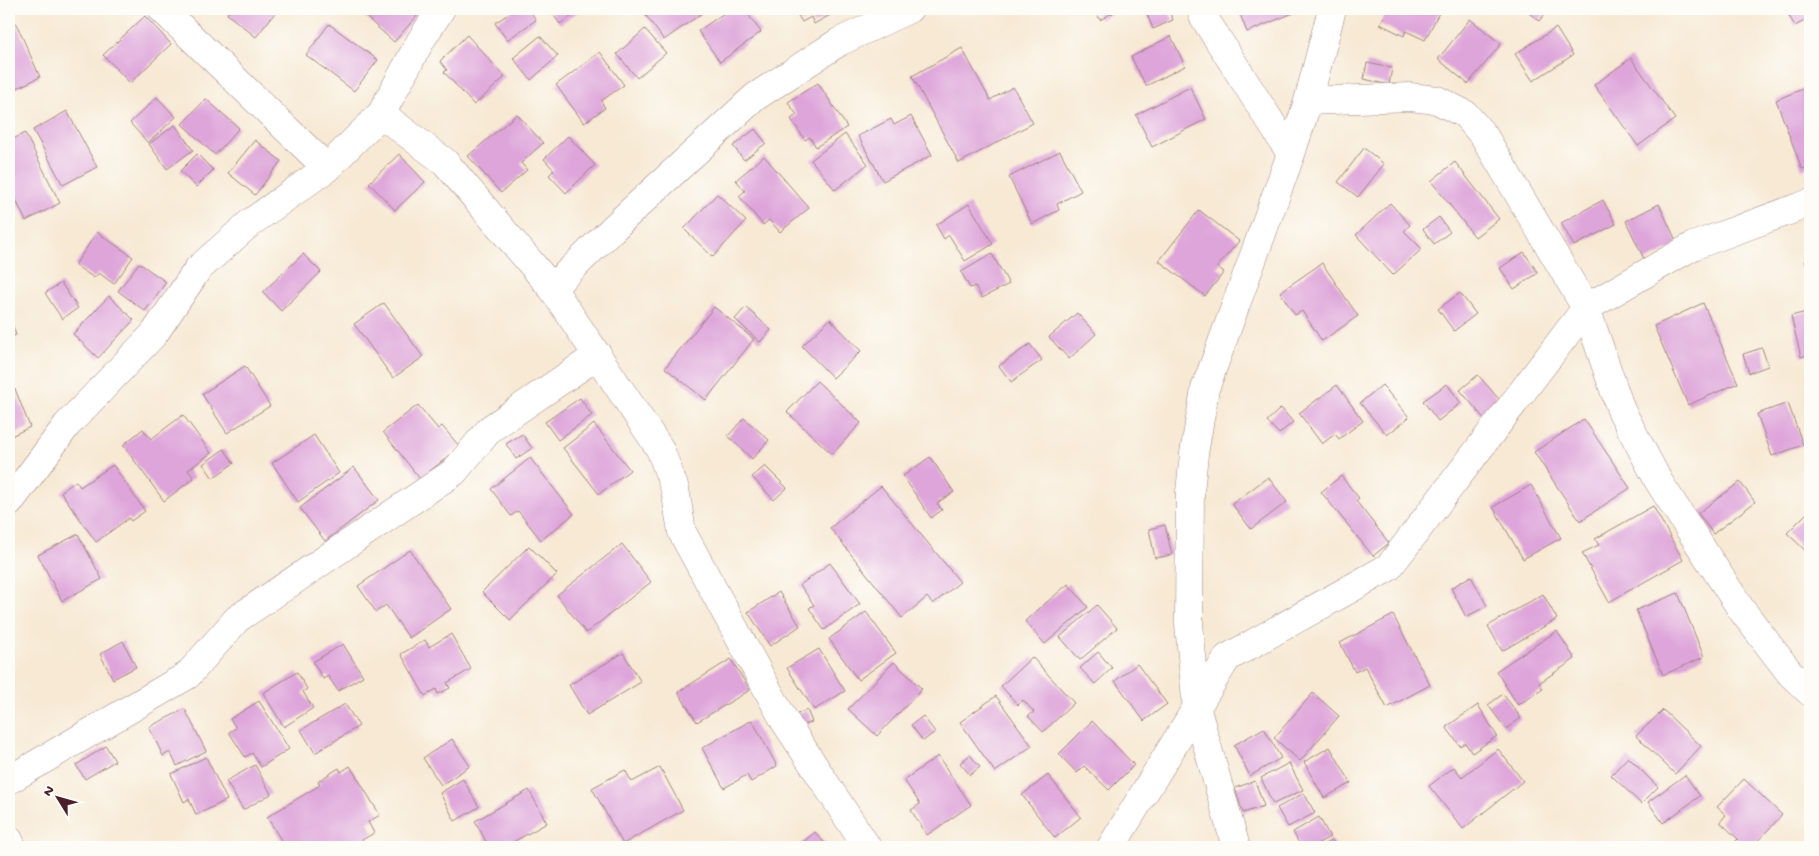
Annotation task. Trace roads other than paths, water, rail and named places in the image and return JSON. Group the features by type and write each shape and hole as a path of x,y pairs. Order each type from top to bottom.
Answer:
{"street":[{"path":"162,9 327,168"},
{"path":"9,503 67,425 154,334 198,269 250,224 327,168 381,114 440,9"},
{"path":"552,288 755,98 838,42 909,9"},
{"path":"1201,9 1203,16 1291,154"},
{"path":"1236,847 1197,710 1189,624 1190,492 1194,454 1205,389 1291,154 1308,101 1332,9"},
{"path":"1308,101 1410,97 1437,100 1464,114 1484,136 1586,308 1621,410 1659,482 1741,609 1790,673 1810,692"},
{"path":"381,114 444,162 552,288 598,355 660,449 675,489 682,532 784,720 868,847"},
{"path":"1111,847 1228,658 1389,567 1586,308 1693,246 1810,204"},
{"path":"9,780 188,675 237,619 454,472 490,429 598,355"},
{"path":"9,840 12,847"}]}
